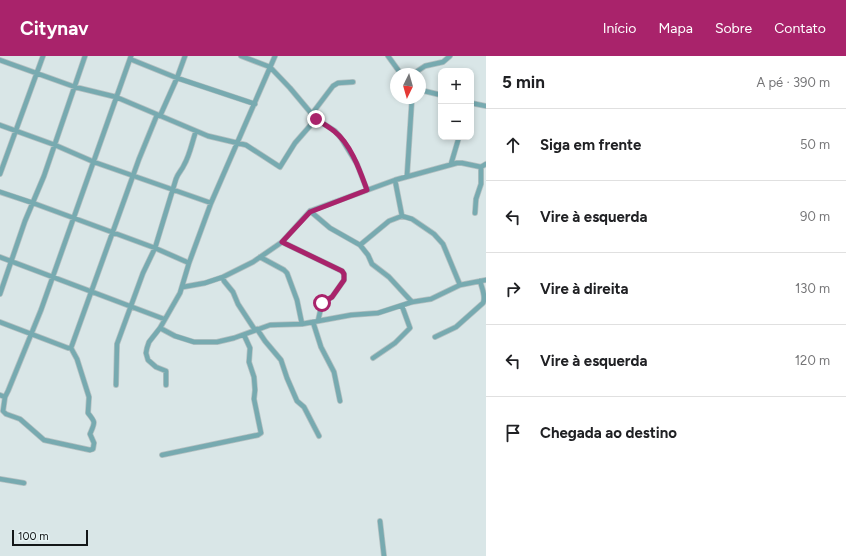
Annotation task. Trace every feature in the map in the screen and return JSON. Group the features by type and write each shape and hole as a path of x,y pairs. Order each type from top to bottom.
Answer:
{"street":[{"path":"1,56 0,60 75,87 116,97 208,136 250,147 280,167 295,143 316,119"},
{"path":"0,174 43,56"},
{"path":"0,294 25,221 55,145 85,56"},
{"path":"185,56 178,78 158,116 133,176 71,348 77,359 89,397 88,413 95,422 90,434 94,443 93,449 90,450 54,444 41,439 20,419 6,414 3,411 2,396 31,335 131,58 178,78 255,104"},
{"path":"241,56 270,68 290,88 311,115 335,131 357,164 367,190"},
{"path":"166,385 166,372 148,360 146,353 149,342 160,328 183,287 190,262 211,204 275,56"},
{"path":"388,56 397,68"},
{"path":"422,68 443,62 450,56"},
{"path":"311,115 333,86 338,82 353,82"},
{"path":"426,91 438,94"},
{"path":"407,176 412,104"},
{"path":"474,104 486,106"},
{"path":"0,125 55,145 94,162 211,204"},
{"path":"116,385 117,344 142,273 155,248 179,172 184,167 196,131"},
{"path":"451,164 458,140"},
{"path":"183,287 205,284 223,277 252,262 282,242 310,212 395,180 451,164 462,163 481,167 486,164"},
{"path":"475,213 476,200 481,184 481,167"},
{"path":"395,180 402,216"},
{"path":"0,192 190,262"},
{"path":"310,212 330,228 360,245 368,254 372,264 389,277 412,302"},
{"path":"360,245 389,222 402,216 412,219 439,238 460,285"},
{"path":"282,242 342,271 344,274 344,280 332,297 322,303 316,322 321,346 334,372 340,401"},
{"path":"0,257 164,319"},
{"path":"260,257 287,273 297,300 302,324"},
{"path":"223,277 224,281 233,292 236,301 256,330 281,360 297,401 304,407 319,436"},
{"path":"160,328 185,340 194,342 206,343 224,341 244,335 264,326 277,324 302,324 351,315 378,313 412,302 431,299 460,285 486,280"},
{"path":"435,337 456,327 483,303 484,296 480,281"},
{"path":"373,358 395,343 410,328 402,306"},
{"path":"0,322 31,335 71,348"},
{"path":"162,455 258,435 261,433 254,399 254,377 249,362 250,348 244,335"},
{"path":"0,479 24,483"},
{"path":"380,521 384,556"}],"route":[{"path":"316,119 335,131 341,138 357,164 367,190 310,212 282,242 342,271 344,274 344,280 332,297 322,303"}]}
